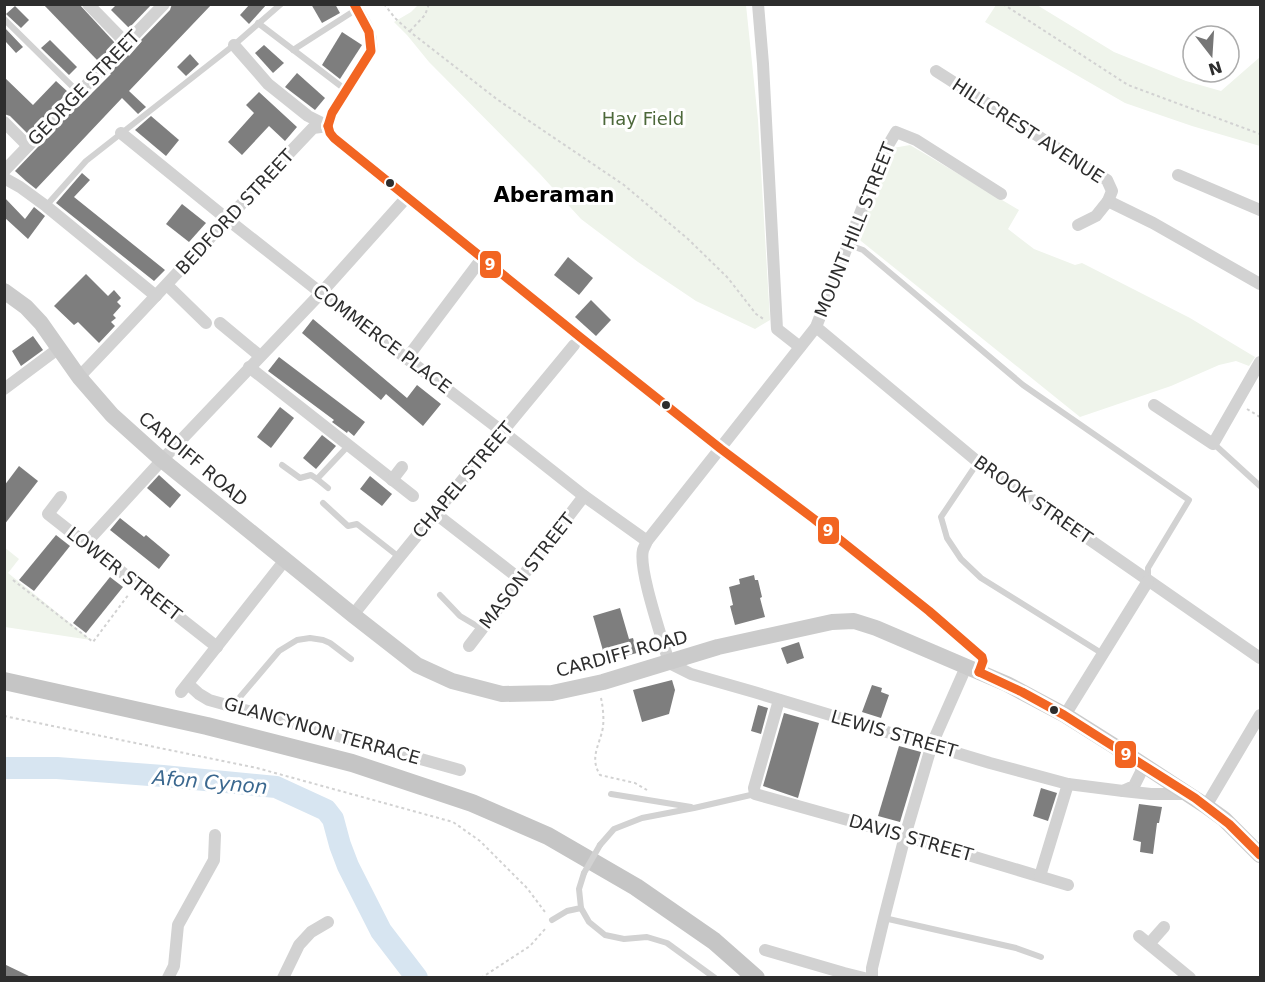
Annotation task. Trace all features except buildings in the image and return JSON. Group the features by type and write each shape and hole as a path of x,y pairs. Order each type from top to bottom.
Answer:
{"main road":[{"name":"CARDIFF ROAD","path":"4,291 26,307 41,323 79,377 112,415 162,460 417,665 452,681 502,694 552,693 599,683 718,647 832,622 854,621 876,628 1007,684 1065,715 1206,806 1224,819 1260,855"},
{"path":"4,681 207,726 310,752 352,763 472,803 548,836 636,886 714,940 756,978"}],"street":[{"path":"88,4 126,43"},
{"name":"GEORGE STREET","path":"4,171 164,4"},
{"path":"758,4 777,329 800,347"},
{"path":"355,7 370,32 371,51 332,113 328,126 334,138 580,337 929,611 982,657 983,661 973,669 932,744 905,836 872,968 872,978"},
{"path":"234,45 268,84 308,116 328,126"},
{"name":"HILLCREST AVENUE","path":"936,71 1107,180 1112,191 1108,201 1260,284"},
{"path":"4,122 28,146"},
{"name":"BEDFORD STREET","path":"79,377 313,128 328,126"},
{"name":"MOUNT HILL STREET","path":"647,541 816,327 884,152 896,132 916,140 1001,194"},
{"name":"COMMERCE PLACE","path":"121,133 321,293 584,496 647,541"},
{"path":"1178,174 1260,210"},
{"path":"4,178 46,206 156,296"},
{"path":"85,544 321,293 407,197"},
{"path":"1078,225 1096,216 1108,201"},
{"path":"406,358 483,257"},
{"path":"167,285 206,323"},
{"path":"220,323 260,356"},
{"name":"BROOK STREET","path":"816,327 978,462 1260,658"},
{"name":"CHAPEL STREET","path":"353,615 574,345"},
{"path":"4,389 59,348"},
{"path":"1154,405 1213,444 1260,362"},
{"path":"249,367 413,496"},
{"path":"392,480 402,467"},
{"name":"MASON STREET","path":"469,646 584,496"},
{"name":"LOWER STREET","path":"61,497 48,514 217,647"},
{"path":"436,514 521,580"},
{"path":"647,541 643,550 644,567 669,663"},
{"path":"217,647 285,560"},
{"path":"1065,715 1148,581"},
{"name":"GLANCYNON TERRACE","path":"217,647 185,688 209,700 460,770"},
{"name":"LEWIS STREET","path":"669,663 691,675 1068,784 1123,792 1187,794"},
{"path":"755,794 754,788 779,700"},
{"path":"1206,806 1260,715"},
{"path":"1123,792 1134,786 1144,766"},
{"path":"1040,876 1068,784"},
{"name":"DAVIS STREET","path":"755,794 1068,885"},
{"path":"168,978 174,966 178,925 214,860 215,835"},
{"path":"283,978 300,945 311,932 328,922"},
{"path":"1149,944 1164,927"},
{"path":"1139,936 1190,978"},
{"path":"765,950 864,978"}],"lane":[{"path":"46,206 86,161 234,45 281,4"},
{"path":"293,50 355,7"},
{"path":"4,19 79,93"},
{"path":"258,23 346,90"},
{"path":"849,245 863,250 1023,385 1189,500 1148,568 1148,581"},
{"path":"1213,444 1260,486"},
{"path":"317,479 348,446"},
{"path":"978,462 941,517 948,538 961,559 981,578 1103,654"},
{"path":"282,465 300,478 311,475 327,488"},
{"path":"323,503 348,526 357,524 399,557"},
{"path":"440,595 460,616 482,629"},
{"path":"235,707 240,697 279,651 297,640 310,638 322,640 330,643 351,659"},
{"path":"610,794 694,808"},
{"path":"715,978 667,943 646,937 624,939 605,935 589,922 581,908 579,889 584,873 600,845 614,829 642,818 755,794"},
{"path":"552,920 567,911 581,908"},
{"path":"884,918 1016,948 1041,957"}],"path":[{"path":"384,4 410,31 498,100 624,185 688,239 728,278 756,314 777,329"},
{"path":"410,31 425,15 429,4"},
{"path":"1003,4 1128,85 1260,134"},
{"path":"1237,402 1260,417"},
{"path":"13,580 93,642 136,584"},
{"path":"599,683 603,729 596,752 595,767 600,774 645,788 654,801"},
{"path":"4,716 257,768 453,822 496,857 527,888 552,920 530,946 481,978"}],"green space":[{"name":"Hay Field","path":"419,4 746,5 758,120 770,320 755,329 696,301 638,262 581,219 540,174 429,62 394,22 411,12"},
{"path":"996,5 1037,5 1114,52 1181,79 1181,84 1196,84 1221,91 1229,84 1241,84 1241,74 1260,57 1260,146 1125,103 985,22"},
{"path":"910,145 1019,210 1008,229 1034,249 1075,265 1082,263 1190,318 1255,357 1249,366 1236,361 1219,365 1171,386 1080,417 856,237 893,148"},
{"path":"4,547 19,559 8,573 91,640 5,627"}],"waterway":[{"name":"Afon Cynon","path":"4,768 57,768 276,787 326,810 333,819 348,866 381,931 417,978"}],"transit line":[{"name":"9","path":"328,126 332,113 371,51 369,32 354,4"},
{"name":"9","path":"328,126 334,138 580,337 929,611 982,657 979,672"},
{"name":"9","path":"979,672 1064,715 1195,798 1229,824 1260,855"}],"district":[{"name":"Aberaman","path":"554,195"}]}
